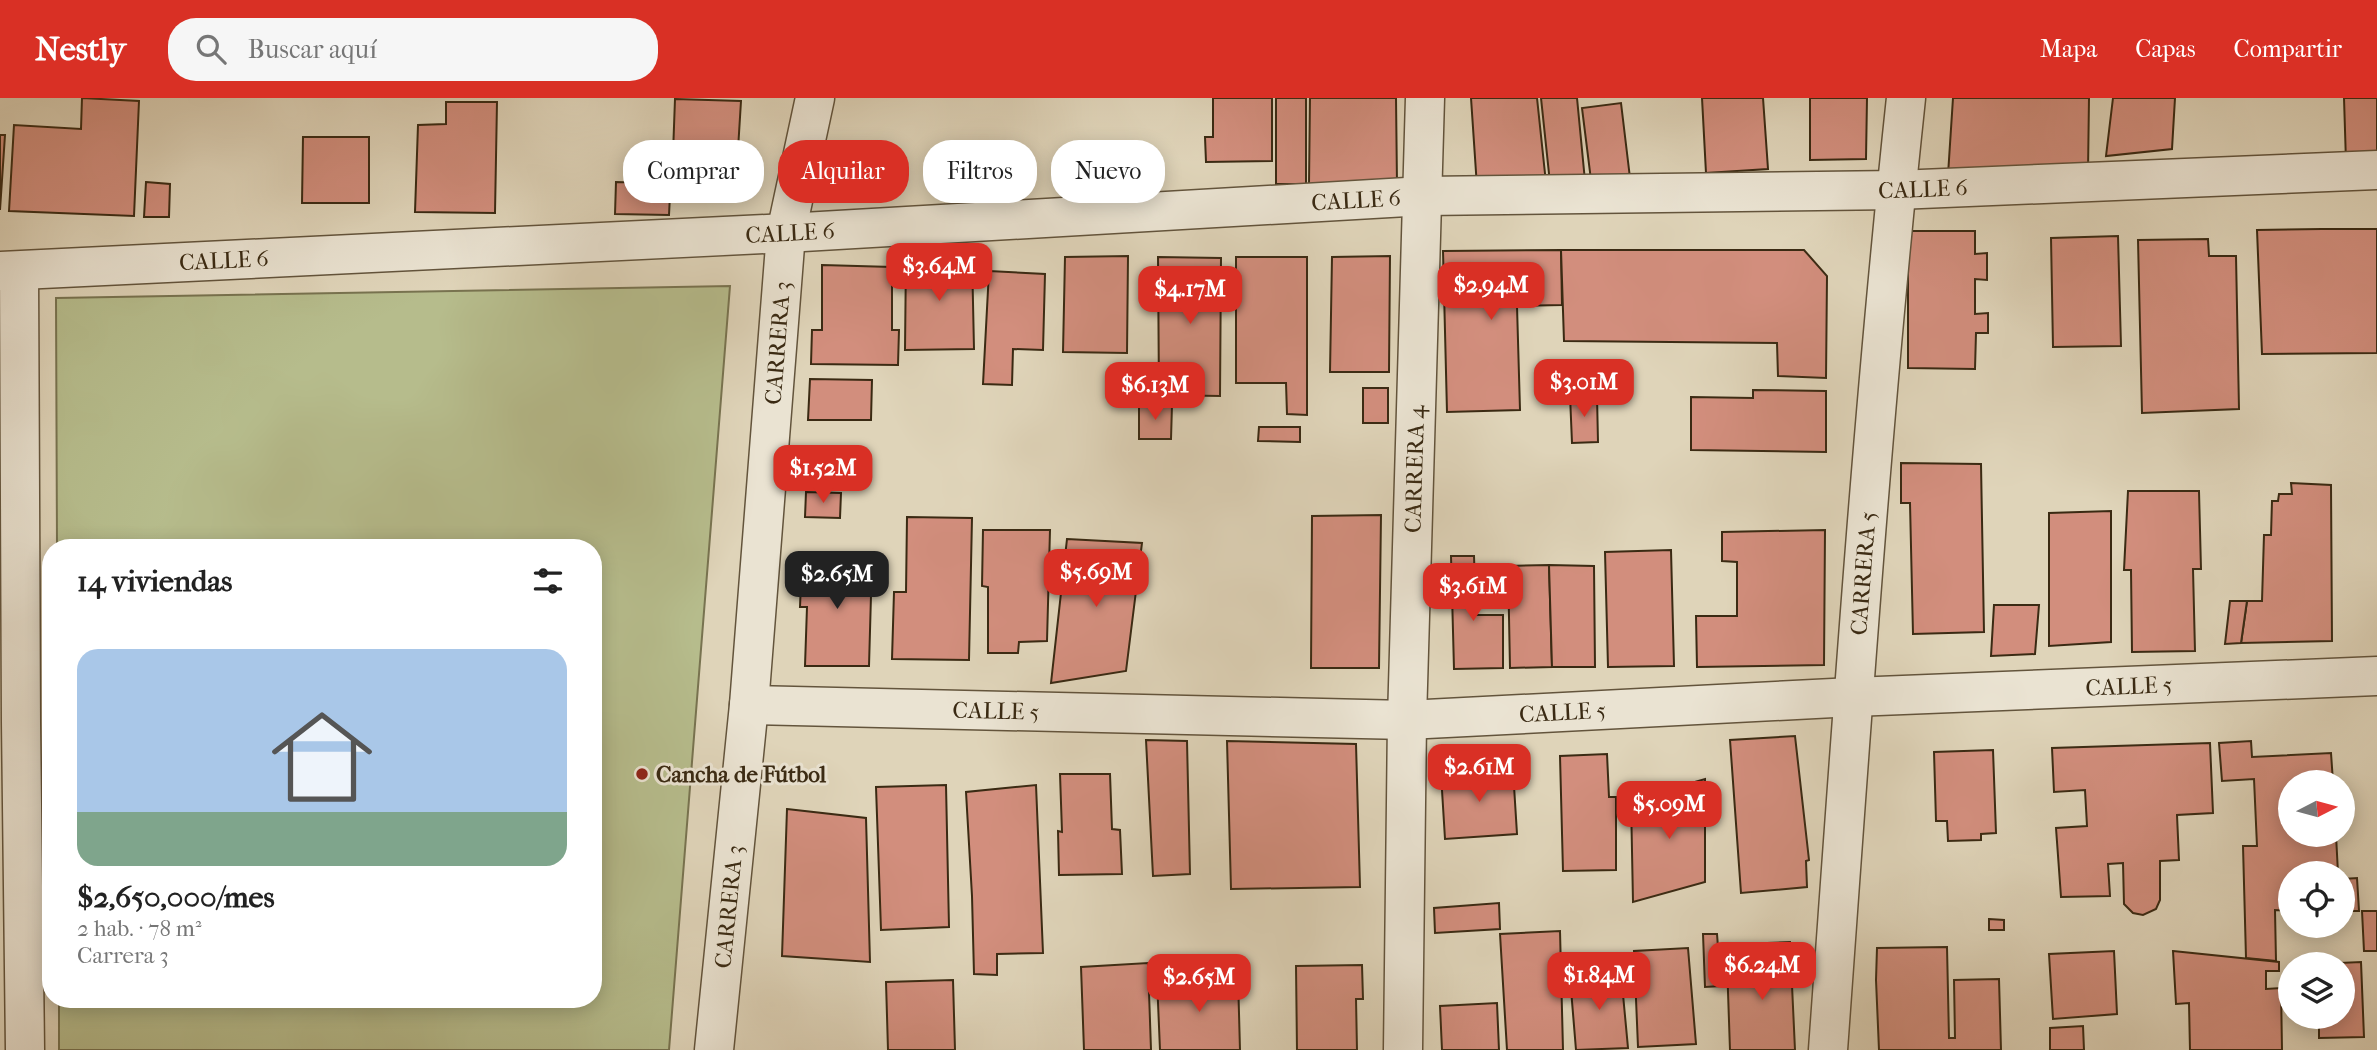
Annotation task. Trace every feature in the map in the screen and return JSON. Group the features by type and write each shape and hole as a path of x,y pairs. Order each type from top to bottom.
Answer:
{"street":[{"name":"CARRERA 3","path":"714,1050 749,705 786,233 815,98"},
{"name":"CARRERA 4","path":"1403,1050 1407,720 1425,98"},
{"name":"CARRERA 5","path":"1828,1050 1853,698 1906,98"},
{"name":"CALLE 6","path":"10,271 786,233 1424,196 1896,190 2377,170"},
{"path":"10,271 10,722 25,1050"},
{"name":"CALLE 5","path":"749,705 1407,720 2377,676"}],"green space":[{"name":"Cancha de Fútbol","path":"730,286 669,1050 59,1050 59,1008 602,1008 602,539 57,539 56,298"}],"building":[{"path":"82,98 139,101 134,216 9,211 14,125 81,129"},
{"path":"1213,98 1272,98 1272,161 1206,162 1205,137 1213,137"},
{"path":"1276,98 1306,98 1306,184 1276,184"},
{"path":"1310,98 1396,98 1397,184 1309,184"},
{"path":"1471,98 1537,98 1546,183 1477,187"},
{"path":"1541,98 1577,98 1585,181 1550,183"},
{"path":"1702,98 1763,98 1768,169 1706,173"},
{"path":"1810,98 1867,98 1866,159 1810,160"},
{"path":"1953,98 2089,98 2088,172 1948,175"},
{"path":"2113,98 2175,98 2172,149 2106,156"},
{"path":"2344,98 2377,98 2377,161 2346,162"},
{"path":"675,99 741,101 739,140 674,140"},
{"path":"446,102 497,102 495,213 415,212 418,125 446,124"},
{"path":"1621,103 1630,178 1591,180 1582,108"},
{"path":"0,135 5,135 0,210"},
{"path":"303,137 369,137 369,203 302,203"},
{"path":"146,182 170,184 169,217 144,217"},
{"path":"616,182 623,182 623,203 670,203 669,215 615,214"},
{"path":"2377,229 2377,353 2262,354 2257,230"},
{"path":"1908,231 1975,231 1975,254 1987,253 1987,280 1975,279 1975,314 1988,313 1988,333 1976,333 1975,369 1908,368"},
{"path":"2118,236 2121,346 2053,347 2051,238"},
{"path":"2208,239 2209,256 2236,256 2239,409 2142,413 2138,240"},
{"path":"1561,250 1562,305 1517,306 1520,410 1447,412 1443,251"},
{"path":"1561,250 1804,250 1827,276 1826,378 1778,376 1777,343 1564,341"},
{"path":"906,256 972,256 974,349 905,350"},
{"path":"1128,256 1127,353 1063,352 1065,257"},
{"path":"1390,256 1389,372 1330,372 1332,257"},
{"path":"1158,257 1221,258 1220,396 1159,395"},
{"path":"1236,257 1307,257 1307,415 1287,414 1286,383 1236,383"},
{"path":"822,265 892,267 892,330 899,330 898,365 811,364 812,330 822,330"},
{"path":"989,271 1045,274 1043,350 1013,349 1012,385 983,384"},
{"path":"810,379 872,380 871,420 808,420"},
{"path":"1363,388 1388,388 1388,423 1363,423"},
{"path":"1753,390 1826,391 1826,452 1691,450 1691,397 1753,398"},
{"path":"1570,395 1597,396 1598,442 1572,443"},
{"path":"1139,404 1172,405 1171,439 1139,439"},
{"path":"1259,427 1300,427 1300,442 1258,441"},
{"path":"1901,463 1981,464 1984,632 1913,634 1910,503 1901,503"},
{"path":"2291,483 2331,485 2332,641 2241,643 2247,601 2262,601 2264,535 2271,535 2272,501 2278,501 2279,494 2292,494"},
{"path":"2128,491 2199,491 2201,569 2193,569 2195,651 2132,652 2131,570 2124,570"},
{"path":"806,492 841,493 840,518 805,517"},
{"path":"2111,511 2111,642 2049,646 2049,513"},
{"path":"1381,515 1379,668 1311,668 1312,516"},
{"path":"907,517 972,518 969,660 892,659 894,592 906,592"},
{"path":"983,530 1050,530 1047,641 1019,642 1018,653 988,653 988,587 982,586"},
{"path":"1825,530 1824,665 1697,667 1696,616 1737,616 1737,562 1722,561 1722,532"},
{"path":"1067,539 1142,543 1126,671 1051,683"},
{"path":"1671,550 1674,666 1608,667 1605,552"},
{"path":"1451,556 1474,556 1476,615 1503,615 1503,668 1454,669"},
{"path":"802,558 872,560 869,666 805,666 807,607 800,607"},
{"path":"1549,565 1552,667 1510,668 1508,566"},
{"path":"1549,565 1594,566 1595,667 1552,667"},
{"path":"2230,601 2247,601 2241,643 2225,644"},
{"path":"1994,605 2039,605 2035,654 1991,656"},
{"path":"1795,736 1809,860 1806,861 1807,887 1741,893 1730,740"},
{"path":"1146,740 1187,741 1190,874 1153,876"},
{"path":"1227,741 1356,744 1360,887 1231,889"},
{"path":"2251,741 2252,757 2331,753 2332,770 2278,770 2278,847 2337,847 2337,861 2278,861 2276,961 2246,958 2243,846 2257,846 2254,779 2222,781 2219,743"},
{"path":"2210,743 2213,813 2177,815 2179,860 2160,861 2160,900 2156,909 2143,915 2133,913 2124,904 2123,863 2108,864 2110,896 2061,897 2056,828 2087,826 2085,790 2054,792 2052,748"},
{"path":"1993,750 1996,833 1981,834 1981,840 1948,841 1947,821 1936,821 1934,752"},
{"path":"1607,754 1609,797 1616,797 1616,870 1563,871 1560,756"},
{"path":"1513,770 1517,834 1445,839 1441,774"},
{"path":"1060,774 1110,774 1112,829 1120,830 1122,874 1059,875 1058,831 1062,832"},
{"path":"1705,779 1705,882 1633,902 1631,800"},
{"path":"946,785 949,927 881,930 876,787"},
{"path":"1036,785 1043,953 997,954 997,975 974,974 966,792"},
{"path":"787,809 866,818 870,962 782,956"},
{"path":"2357,878 2359,911 2355,911"},
{"path":"1499,903 1500,929 1435,933 1434,908"},
{"path":"2362,911 2377,911 2377,951 2364,951"},
{"path":"1989,919 2004,920 2004,930 1989,930"},
{"path":"1560,931 1563,1050 1507,1050 1500,934"},
{"path":"1703,934 1717,934 1721,986 1705,987"},
{"path":"1790,942 1795,1050 1730,1050 1727,963 1768,960 1768,943"},
{"path":"1947,947 1949,1038 1955,1038 1954,980 1999,979 2001,1050 1879,1050 1877,948"},
{"path":"1688,948 1696,1044 1638,1047 1634,951"},
{"path":"2114,951 2117,1014 2053,1019 2049,954"},
{"path":"2173,951 2278,962 2278,971 2266,971 2266,989 2278,988 2278,1029 2282,1029 2282,1050 2190,1050 2189,1003 2176,1004"},
{"path":"2355,962 2361,962 2364,1037 2319,1038 2319,1029 2355,1029"},
{"path":"1148,963 1151,1050 1084,1050 1081,967"},
{"path":"1362,965 1363,999 1356,999 1357,1050 1297,1050 1296,966"},
{"path":"1621,973 1628,1048 1576,1050 1570,977"},
{"path":"1238,977 1240,1050 1160,1050 1157,979"},
{"path":"953,980 955,1050 888,1050 886,982"},
{"path":"1497,1003 1499,1050 1442,1050 1440,1006"},
{"path":"2083,1026 2084,1050 2050,1050 2050,1028"}],"place":[{"name":"Cancha de Fútbol","path":"642,774"}]}
